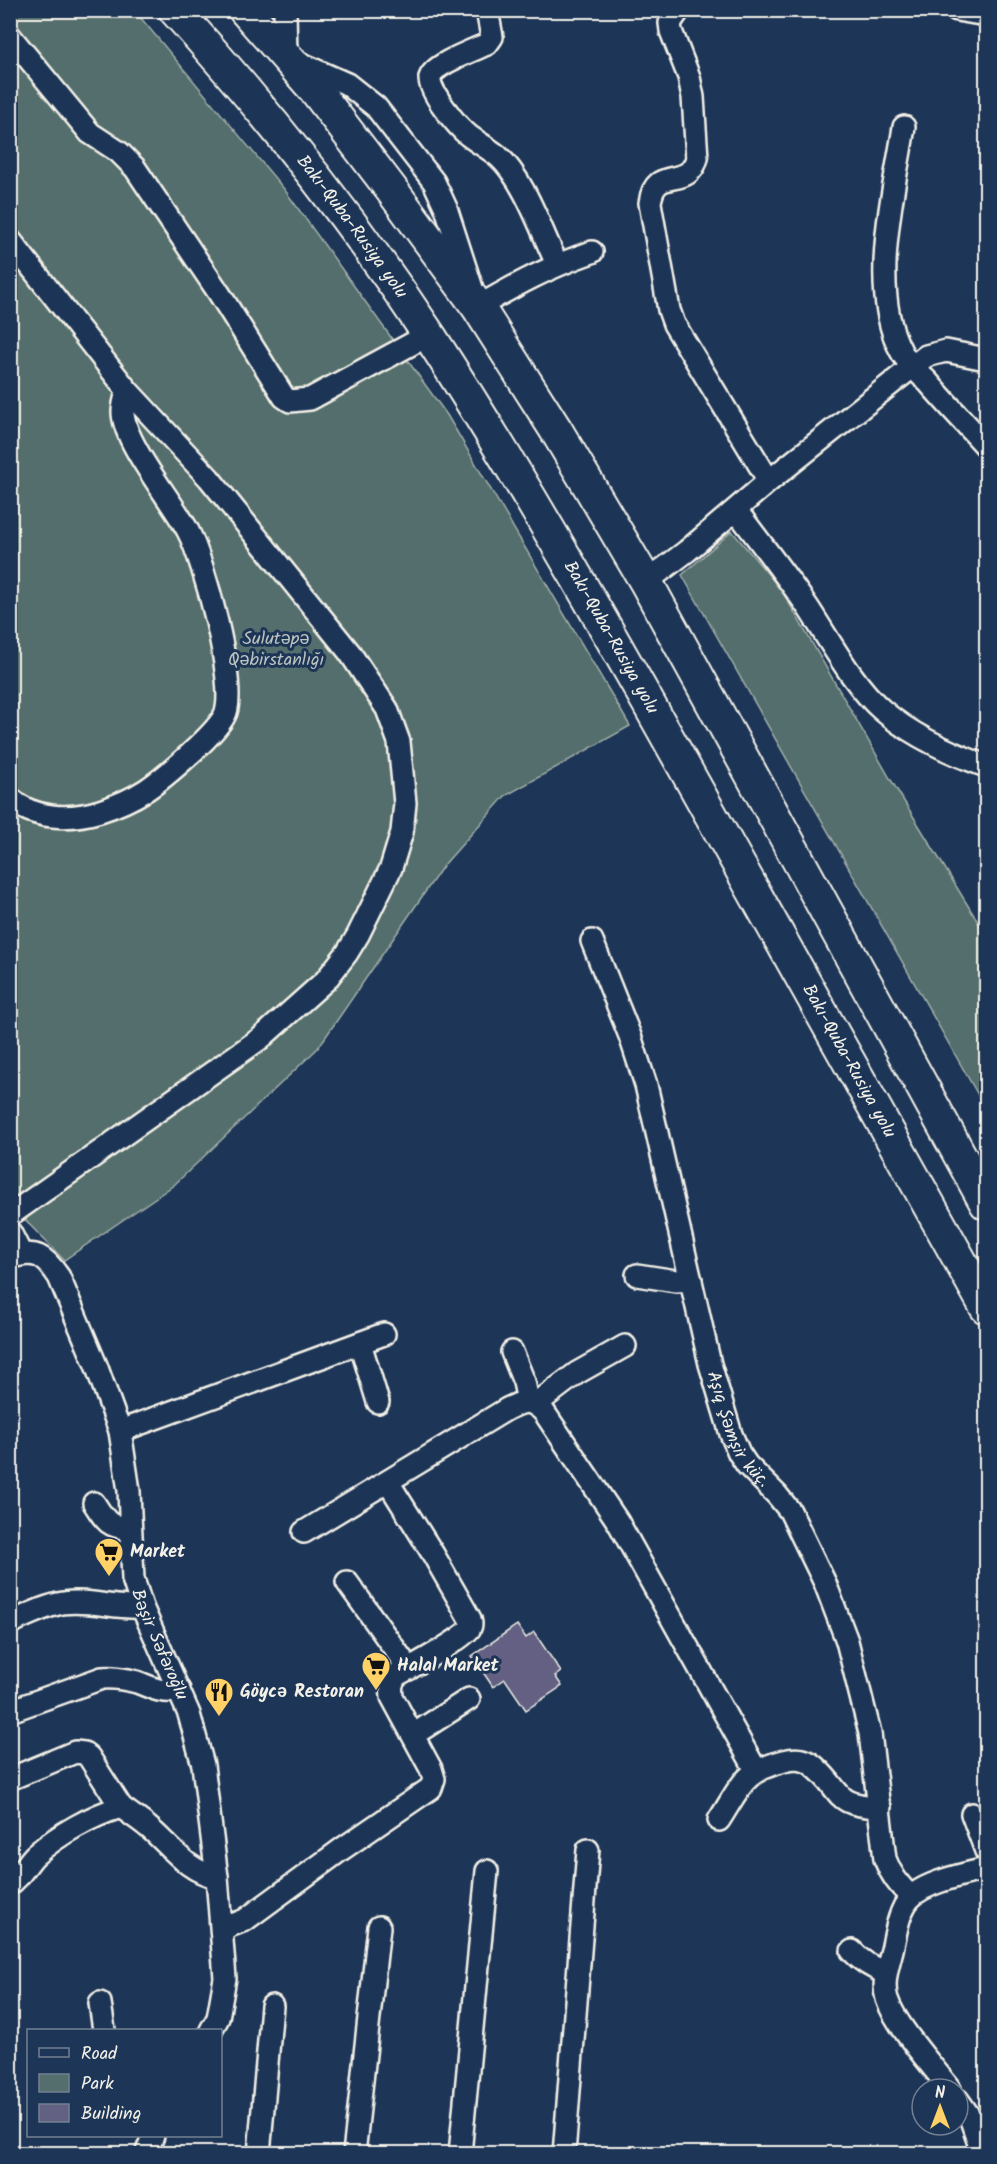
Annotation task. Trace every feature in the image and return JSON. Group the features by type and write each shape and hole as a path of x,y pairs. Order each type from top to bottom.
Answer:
{"highway":[{"name":"Bakı-Quba-Rusiya yolu","path":"175,10 274,125 348,220 429,335 508,460 596,610 987,1307"},
{"path":"245,10 317,92 478,307 556,430 646,582 987,1203"}],"street":[{"path":"285,10 286,57"},
{"path":"487,10 492,37 487,44 435,68 430,77 432,87 462,129 500,157 530,202 556,264"},
{"path":"679,10 670,23 671,32 693,97 697,158 695,167 689,174 664,180 656,184 652,192 650,203 669,310 674,324 769,481"},
{"path":"957,10 987,15"},
{"path":"10,36 90,133 119,153 135,168 219,292 285,397 291,401 310,399 429,335"},
{"path":"904,127 887,234 885,268 887,305 892,330 902,353 987,446"},
{"path":"10,240 127,390 209,478 350,653 387,709 399,742 405,803 402,832 391,868 358,936 326,980 261,1038 10,1215"},
{"path":"478,307 521,281 556,264 592,252"},
{"path":"646,582 912,365 926,356 946,351 987,359"},
{"path":"10,798 26,809 55,816 90,814 116,806 146,790 191,752 226,714 228,703 225,659 197,551 177,510 127,430 123,413 127,390"},
{"path":"736,510 806,605 867,695 883,711 931,743 987,766"},
{"name":"Aşıq Şəmşir küç.","path":"592,941 630,1036 646,1085 711,1364 739,1453 747,1465 790,1511 836,1608 847,1641 870,1733 885,1859 890,1872 911,1897"},
{"path":"10,1232 16,1256"},
{"name":"Bəşir Səfəroğlu","path":"16,1256 41,1256 51,1264 59,1277 96,1365 120,1431 129,1491 133,1579 142,1607 179,1690 203,1765 222,1929 224,1988 218,2018 212,2029"},
{"path":"636,1275 676,1281 691,1280"},
{"path":"120,1431 384,1334"},
{"path":"360,1343 378,1402"},
{"path":"304,1532 507,1409 519,1403 532,1403 577,1373 625,1346"},
{"path":"512,1352 532,1403 544,1412 618,1522 756,1770"},
{"path":"222,1929 245,1920 432,1788 434,1779 430,1769 392,1697 392,1680 469,1630 471,1624 433,1554 388,1482"},
{"path":"94,1503 105,1521 113,1526 130,1529"},
{"path":"347,1582 409,1669"},
{"path":"10,1623 48,1606 65,1603 142,1607"},
{"path":"10,1712 102,1678 114,1677 136,1682 158,1692 179,1690"},
{"path":"412,1735 469,1699"},
{"path":"10,1779 75,1752 84,1753 89,1757 121,1807 149,1827 191,1866 203,1874 217,1877"},
{"path":"719,1820 744,1781 756,1770 794,1759 804,1759 814,1765 844,1800 858,1807 880,1808"},
{"path":"10,1884 22,1873 36,1854 92,1818 121,1807"},
{"path":"972,1814 987,1851"},
{"path":"564,2154 588,1850"},
{"path":"941,2077 894,2015 887,1997 886,1973 898,1923 903,1908 911,1897 947,1880 987,1869"},
{"path":"460,2154 487,1871"},
{"path":"354,2154 379,1927"},
{"path":"852,1951 861,1961 886,1973"},
{"path":"100,2003 104,2029"},
{"path":"259,2154 272,2006"},
{"path":"970,2117 983,2154"},
{"path":"146,2154 153,2137"}],"green space":[{"name":"Sulutəpə Qəbirstanlığı","path":"11,11 135,11 284,189 447,415 630,726 505,796 443,866 318,1048 174,1185 64,1260 24,1219 11,1226"},
{"path":"732,531 782,591 891,780 986,935 986,1109 682,575"}],"building":[{"path":"517,1625 526,1638 534,1632 561,1672 555,1676 562,1686 526,1710 505,1679 493,1687 472,1656"}],"place":[{"name":"Market","path":"109,1578"},
{"name":"Halal Market","path":"376,1692"},
{"name":"Göycə Restoran","path":"219,1718"}]}
